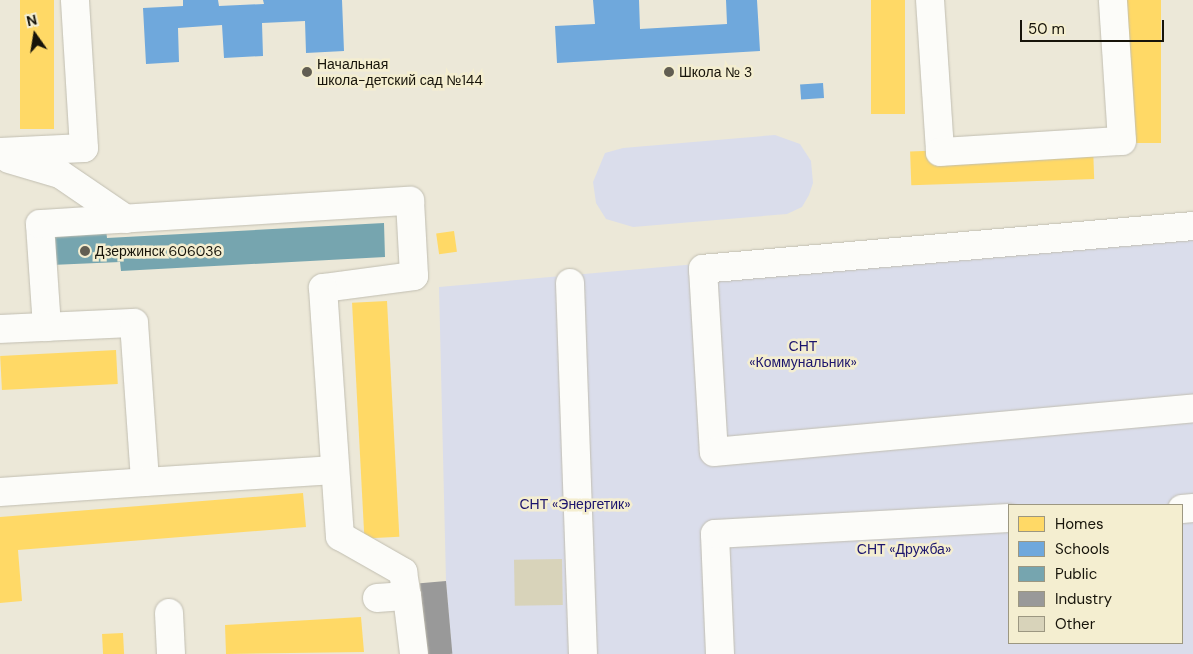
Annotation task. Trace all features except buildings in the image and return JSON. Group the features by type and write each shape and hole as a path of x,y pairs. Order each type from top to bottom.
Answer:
{"street":[{"path":"0,152 84,148 75,0"},
{"path":"930,0 940,152 1122,141 1113,0"},
{"path":"0,157 60,174 126,219"},
{"path":"47,327 40,224 410,201 414,276 324,288 340,536 404,572 414,654"},
{"path":"1193,226 703,269 714,452 1193,408"},
{"path":"570,283 583,654"},
{"path":"0,329 134,323 145,482"},
{"path":"0,492 335,470"},
{"path":"720,654 715,534 1008,518"},
{"path":"377,598 407,596"},
{"path":"169,613 172,654"}],"green space":[{"path":"775,135 800,144 811,161 813,183 809,195 802,207 787,214 633,227 606,219 596,203 593,182 605,153 623,148"},
{"path":"1193,220 1193,654 452,654 446,581 439,287"}],"place":[{"name":"Начальная школа-детский сад №144","path":"307,72"},
{"name":"Школа № 3","path":"669,72"},
{"name":"Дзержинск 606036","path":"85,251"}],"park label":[{"name":"СНТ «Коммунальник»","path":"803,354"},
{"name":"СНТ «Энергетик»","path":"575,504"},
{"name":"СНТ «Дружба»","path":"904,549"}]}
